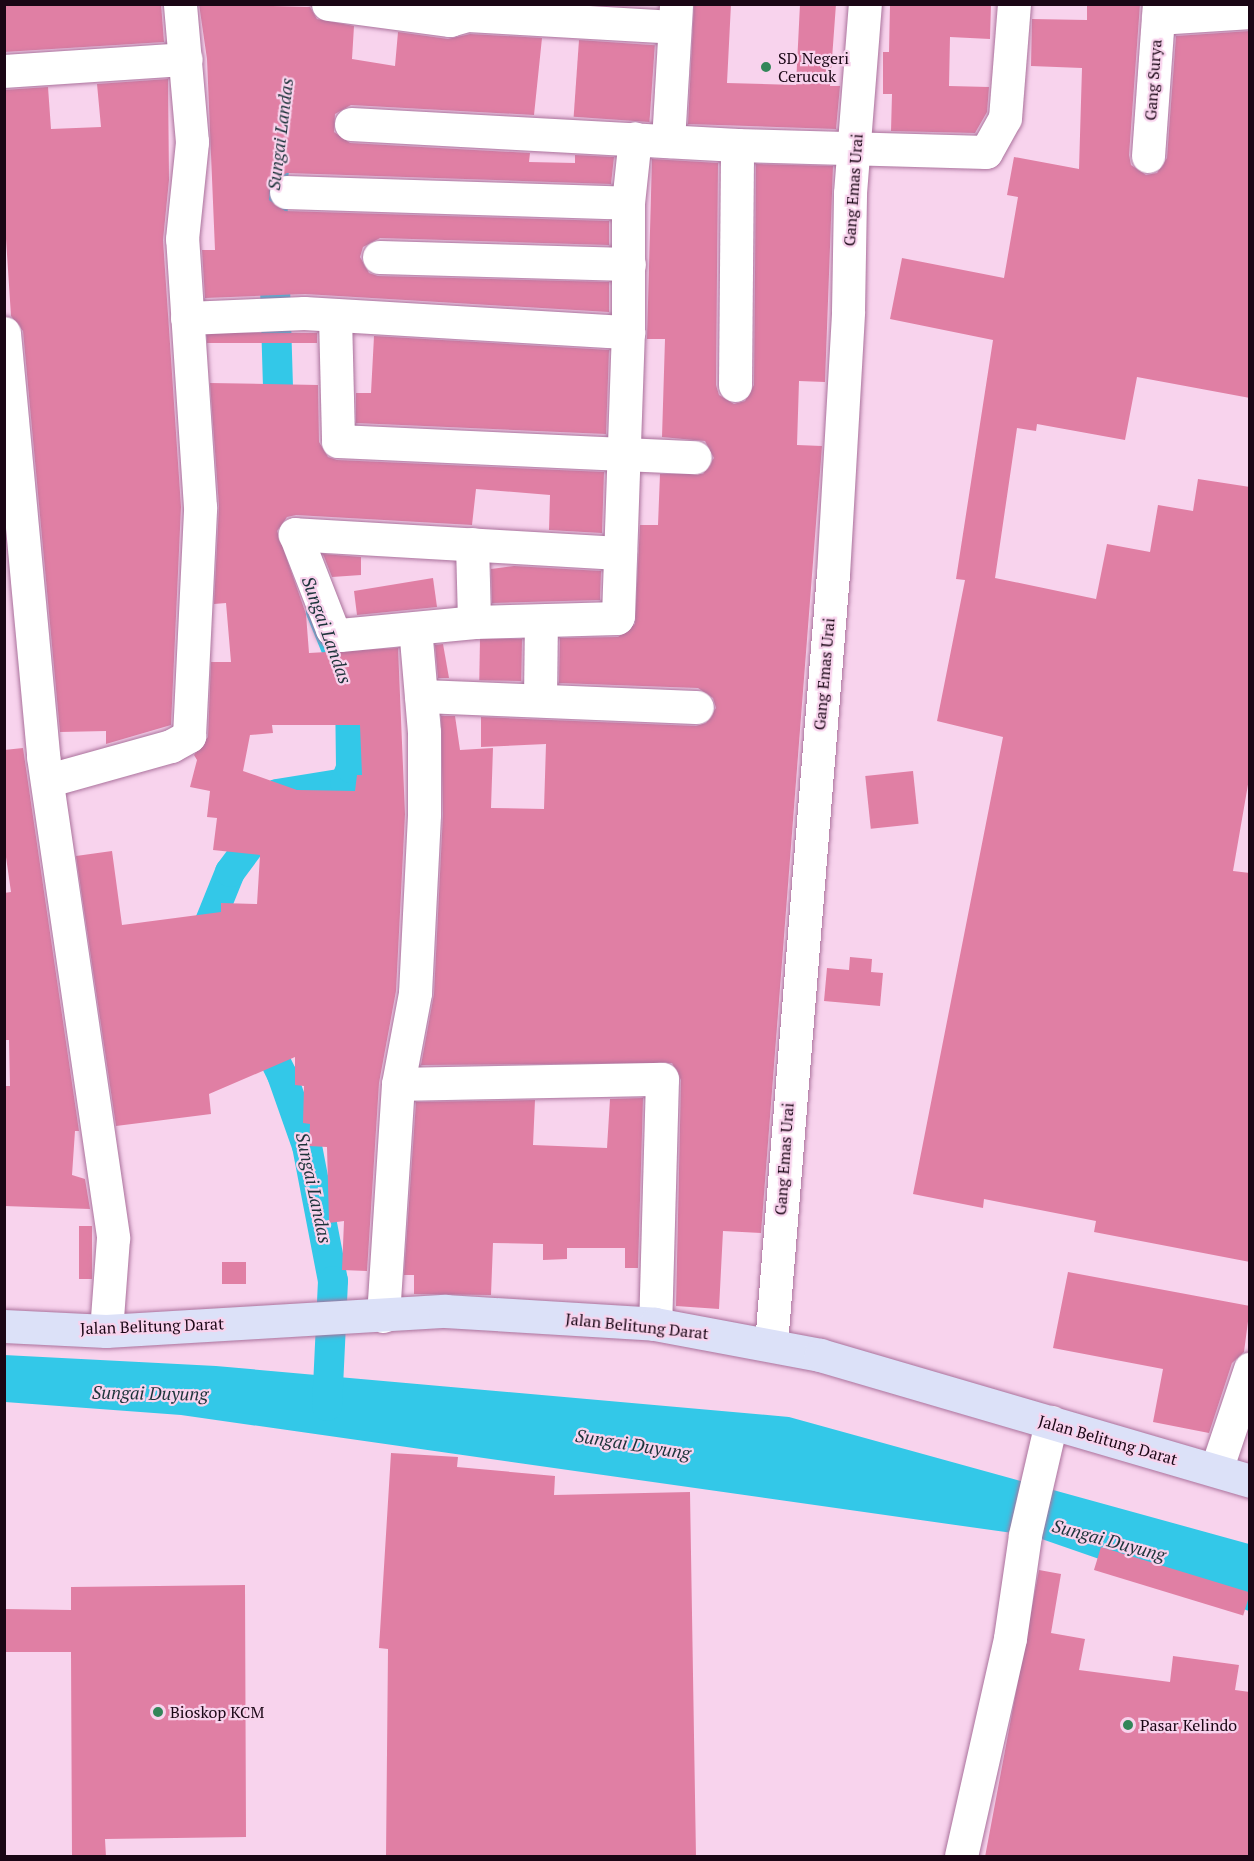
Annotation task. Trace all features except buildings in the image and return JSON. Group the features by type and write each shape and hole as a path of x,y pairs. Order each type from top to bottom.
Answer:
{"main road":[{"name":"Jalan Belitung Darat","path":"4,1326 106,1331 336,1317 500,1312 656,1324 771,1344 1051,1422 1250,1481"}],"street":[{"path":"49,780 171,746 189,736 200,507 182,239 192,142 180,4"},
{"path":"328,4 450,20 468,15 675,16 668,141"},
{"name":"Gang Emas Urai","path":"771,1344 833,574 855,147 865,4"},
{"path":"351,124 737,145 986,152 1005,118 1014,4"},
{"path":"1158,11 1250,12"},
{"name":"Gang Surya","path":"1148,156 1158,11"},
{"path":"4,71 186,59"},
{"path":"620,553 295,534 336,633 474,622 617,618 620,553 624,456 628,332 628,203 635,138"},
{"path":"735,385 737,145"},
{"path":"286,192 628,203"},
{"path":"379,257 629,264"},
{"path":"188,318 335,316 628,332"},
{"path":"335,316 337,440 624,456 695,457"},
{"path":"4,333 16,597 49,780 113,1238 106,1331"},
{"path":"472,544 474,622"},
{"path":"540,699 541,621"},
{"path":"383,1316 398,1084 416,981 424,814 421,696 415,628"},
{"path":"421,696 697,707"},
{"path":"398,1084 662,1079 656,1324"},
{"path":"1216,1470 1250,1369"},
{"path":"961,1857 1010,1638 1025,1535 1051,1422"}],"water":[{"name":"Sungai Duyung","path":"4,1355 216,1366 789,1417 1249,1544 1249,1611 1033,1536 181,1415 5,1402"}],"waterway":[{"name":"Sungai Landas","path":"278,141 272,185 279,426"},
{"name":"Sungai Landas","path":"210,953 209,924 230,872 273,814 277,794 345,783 351,768 350,682 321,611"},
{"name":"Sungai Landas","path":"259,1028 282,1075 307,1146 333,1281 327,1406"}],"place":[{"name":"SD Negeri Cerucuk","path":"766,67"},
{"name":"Bioskop KCM","path":"158,1712"},
{"name":"Pasar Kelindo","path":"1128,1725"}]}
